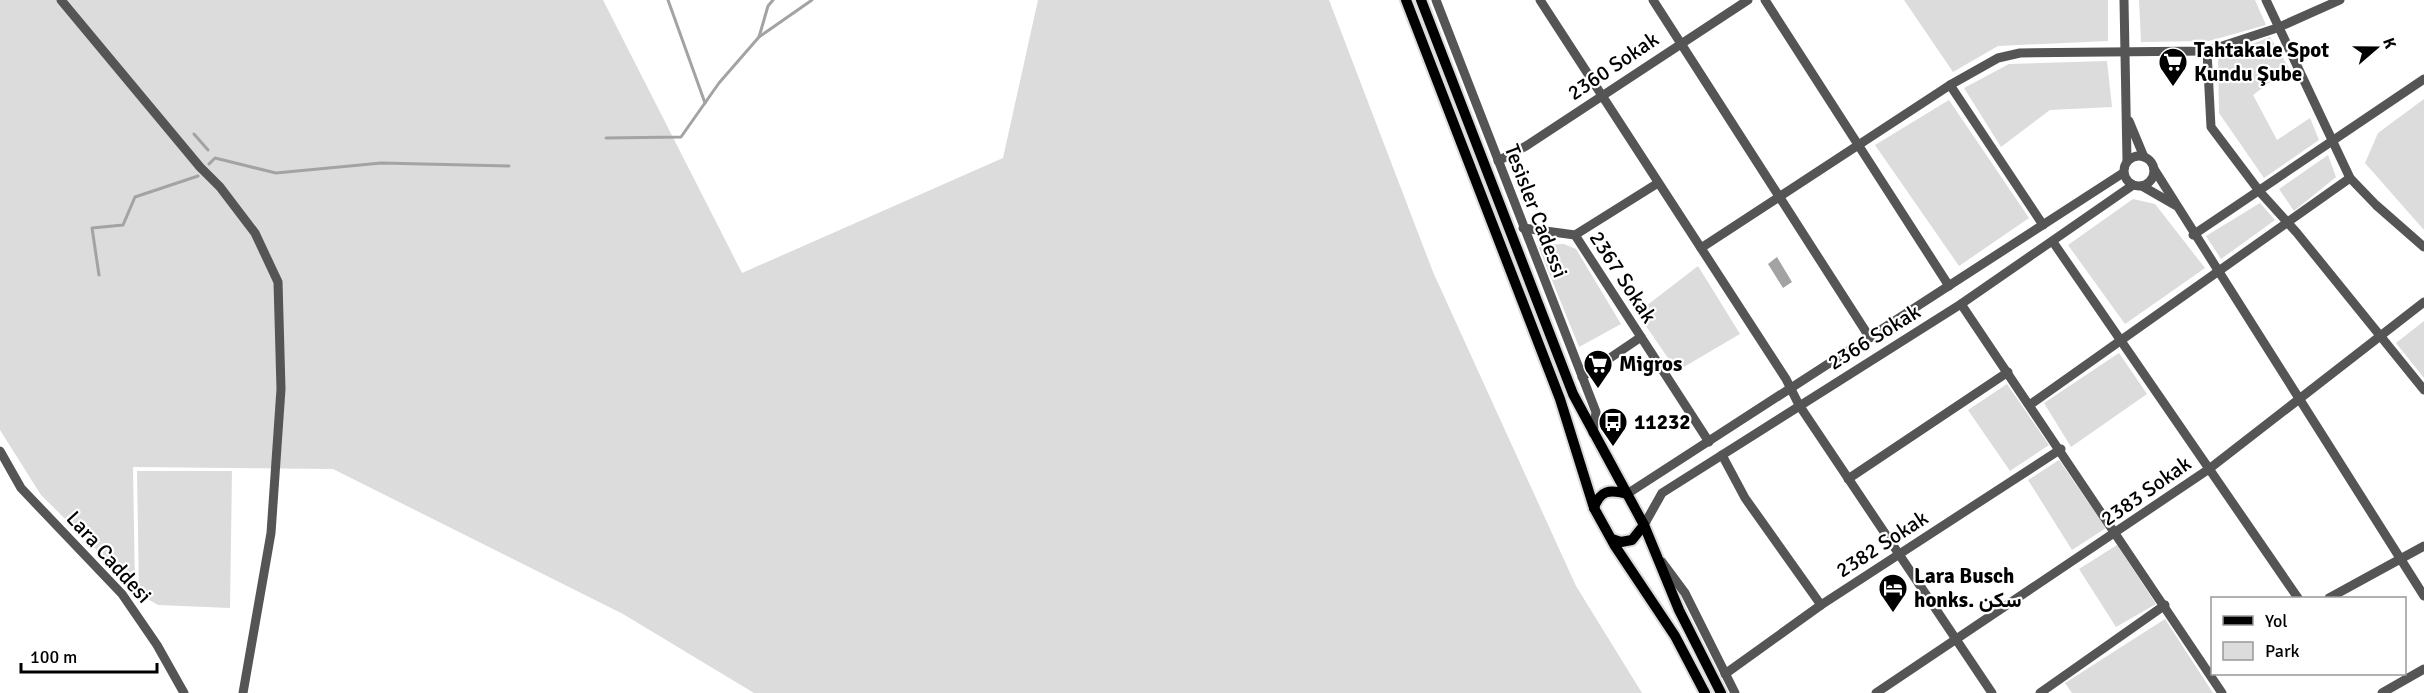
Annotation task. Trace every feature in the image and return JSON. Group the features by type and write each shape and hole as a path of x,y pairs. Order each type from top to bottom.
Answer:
{"main road":[{"path":"1406,0 1560,399 1594,508 1612,540 1665,620 1705,693"},
{"path":"1421,0 1573,394 1593,435 1644,525 1687,628 1721,693"},
{"path":"1594,508 1603,493 1617,491 1627,494"},
{"path":"1612,540 1622,542 1632,540 1644,525"}],"street":[{"path":"61,0 200,167 220,187 255,233 278,282 281,388 271,533 243,693"},
{"name":"Tesisler Cadessi","path":"1436,0 1596,412 1593,435"},
{"path":"1540,0 1701,248 1799,405 1992,693"},
{"path":"1653,0 1870,338"},
{"name":"2360 Sokak","path":"1498,161 1526,146 1748,0"},
{"path":"1765,0 1949,286"},
{"path":"2124,0 2127,161 2123,173 2137,186 2177,207"},
{"path":"2266,0 2277,28 2350,178 2376,205 2424,247"},
{"path":"1701,248 1950,85 1998,58 2020,53 2207,51 2277,28 2340,0"},
{"path":"2207,51 2211,127 2260,192 2424,390"},
{"path":"2193,234 2260,192 2424,79"},
{"path":"1950,85 2043,225"},
{"path":"2127,116 2144,157"},
{"path":"2127,161 2135,156 2144,157 2152,163 2193,234 2300,398 2424,596"},
{"path":"2137,186 2152,178 2154,169"},
{"name":"2366 Sokak","path":"1627,494 2123,173"},
{"path":"2031,405 2350,178"},
{"path":"1575,235 1658,183"},
{"name":"2366 Sokak","path":"1644,525 1662,493 1961,304 2137,186"},
{"name":"2367 Sokak","path":"1523,228 1575,235 1709,442"},
{"path":"2053,242 2297,597"},
{"name":"2383 Sokak","path":"1876,693 2209,469 2424,302"},
{"path":"1961,304 2210,668"},
{"path":"1582,377 1641,337"},
{"path":"1848,479 2008,372"},
{"name":"2382 Sokak","path":"1725,674 1821,605 2061,449"},
{"name":"Lara Caddesi","path":"0,451 21,488 122,594 158,645 184,693"},
{"path":"1722,455 1745,498 1821,605"},
{"path":"2331,597 2424,546"},
{"path":"1656,554 1685,593 1736,693"},
{"path":"2040,693 2165,604"},
{"path":"2382,693 2424,669"},
{"path":"2213,675 2222,693"}],"green space":[{"path":"0,0 603,0 742,273 1003,158 1038,0 1329,0 1433,272 1576,586 1642,693 754,693 623,614 333,469 133,467 135,588 41,495 0,430"},
{"path":"1904,0 2108,0 2108,41 1998,46 1953,72"},
{"path":"2139,0 2255,0 2266,25 2209,41 2141,42"},
{"path":"2270,37 2289,68 2253,95 2277,140 2310,118 2319,140 2264,178 2219,113 2218,57"},
{"path":"2107,61 2112,107 2050,110 2001,147 1964,88 2009,64"},
{"path":"2424,99 2424,230 2365,163 2378,133"},
{"path":"1949,100 2029,218 1959,266 1875,145"},
{"path":"2328,155 2336,177 2294,211 2279,189"},
{"path":"2133,199 2155,204 2205,268 2125,324 2068,245"},
{"path":"2260,203 2275,220 2221,259 2206,236"},
{"path":"1564,244 1576,249 1621,324 1579,347 1539,248 1540,245"},
{"path":"1698,266 1740,334 1677,371 1637,313"},
{"path":"2424,321 2424,378 2396,343"},
{"path":"2119,353 2147,394 2071,447 2044,403"},
{"path":"2007,384 2049,445 2010,471 1968,410"},
{"path":"2059,460 2106,528 2072,550 2028,480"},
{"path":"137,471 232,471 230,608 158,605 139,594"},
{"path":"2117,545 2156,604 2116,627 2079,569"},
{"path":"2165,619 2213,693 2072,693 2065,683"}],"shaded area":[{"path":"1777,257 1792,282 1783,288 1768,264"}],"waterway":[{"path":"668,0 705,103"},
{"path":"759,37 768,6 773,0"},
{"path":"606,138 681,137 719,83 759,37 812,0"},
{"path":"194,134 208,150"},
{"path":"209,164 215,158 276,173 381,163 509,166"},
{"path":"99,275 92,228 123,225 135,197 198,176"}],"place":[{"name":"Tahtakale Spot Kundu Şube","path":"2173,88"},
{"name":"Migros","path":"1598,390"},
{"name":"11232","path":"1613,448"},
{"name":"Lara Busch honks. سكن","path":"1893,614"}]}
